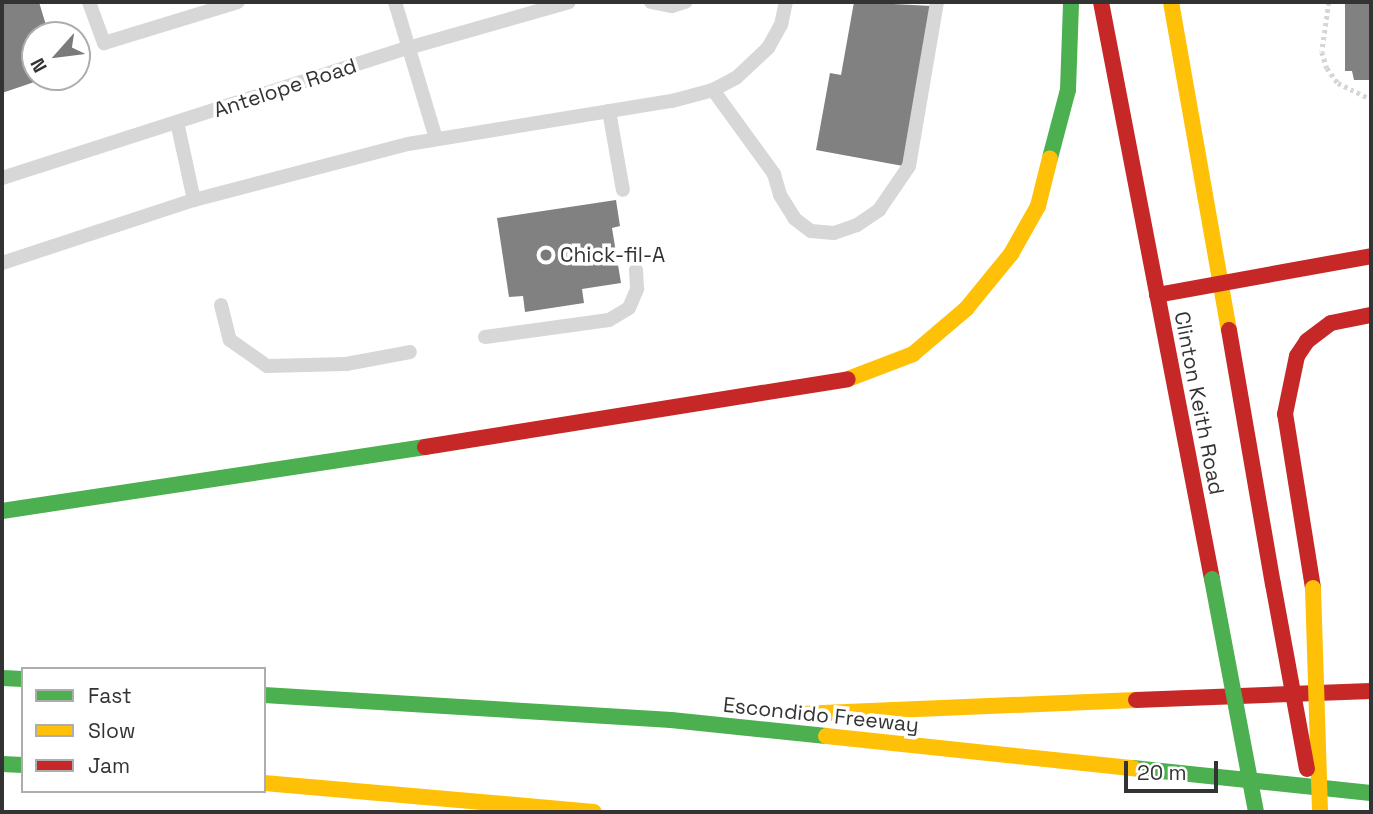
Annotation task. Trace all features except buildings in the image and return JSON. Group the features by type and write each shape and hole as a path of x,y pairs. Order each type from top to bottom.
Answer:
{"main road":[{"path":"2,511 813,388 860,376 913,354 966,310 1011,254 1038,206 1068,90 1071,2"},
{"name":"Clinton Keith Road","path":"1101,2 1256,812"},
{"name":"Clinton Keith Road","path":"1171,2 1223,282 1273,584 1315,812"},
{"path":"1157,295 1371,256"},
{"path":"1320,812 1312,588 1285,414 1297,356 1307,341 1331,323 1371,315"},
{"path":"2,678 21,679"},
{"path":"671,720 1371,691"},
{"name":"Escondido Freeway","path":"266,695 671,720 1371,793"},
{"path":"2,764 21,765"},
{"path":"266,783 594,812"}],"lane":[{"path":"89,2 104,43 238,2"},
{"path":"395,2 436,139"},
{"name":"Antelope Road","path":"2,178 408,48 569,2"},
{"path":"650,2 672,6 685,2"},
{"path":"2,264 194,200 436,139 609,111 713,90 736,78 768,48 781,25 786,2"},
{"path":"713,90 763,156 795,219 811,231 834,233 857,225 879,210 909,166 937,2"},
{"path":"609,111 623,190"},
{"path":"177,122 194,200"},
{"path":"485,337 609,320 629,308 637,289 636,270"},
{"path":"221,305 230,340 267,366 346,364 410,352"}],"path":[{"path":"1329,2 1322,52 1327,68 1338,83 1371,99"}],"traffic: fast":[{"path":"1050,158 1068,90 1071,2"},
{"path":"2,511 425,447"},
{"path":"1212,579 1256,812"},
{"path":"2,678 21,679"},
{"path":"266,695 671,720 826,736"},
{"path":"2,764 21,765"},
{"path":"1133,768 1371,793"}],"traffic: slow":[{"path":"1171,2 1229,330"},
{"path":"848,379 913,354 966,309 1011,254 1038,206 1050,158"},
{"path":"1313,588 1320,812"},
{"path":"799,714 1136,700"},
{"path":"826,736 1133,768"},
{"path":"266,783 594,812"}],"traffic: jam":[{"path":"1101,2 1212,579"},
{"path":"1157,295 1371,256"},
{"path":"1313,588 1285,414 1297,356 1307,341 1331,323 1371,315"},
{"path":"1229,330 1273,584"},
{"path":"425,447 848,379"},
{"path":"1273,584 1307,769"},
{"path":"1136,700 1371,691"}],"place":[{"name":"Chick-fil-A","path":"546,255"}]}
